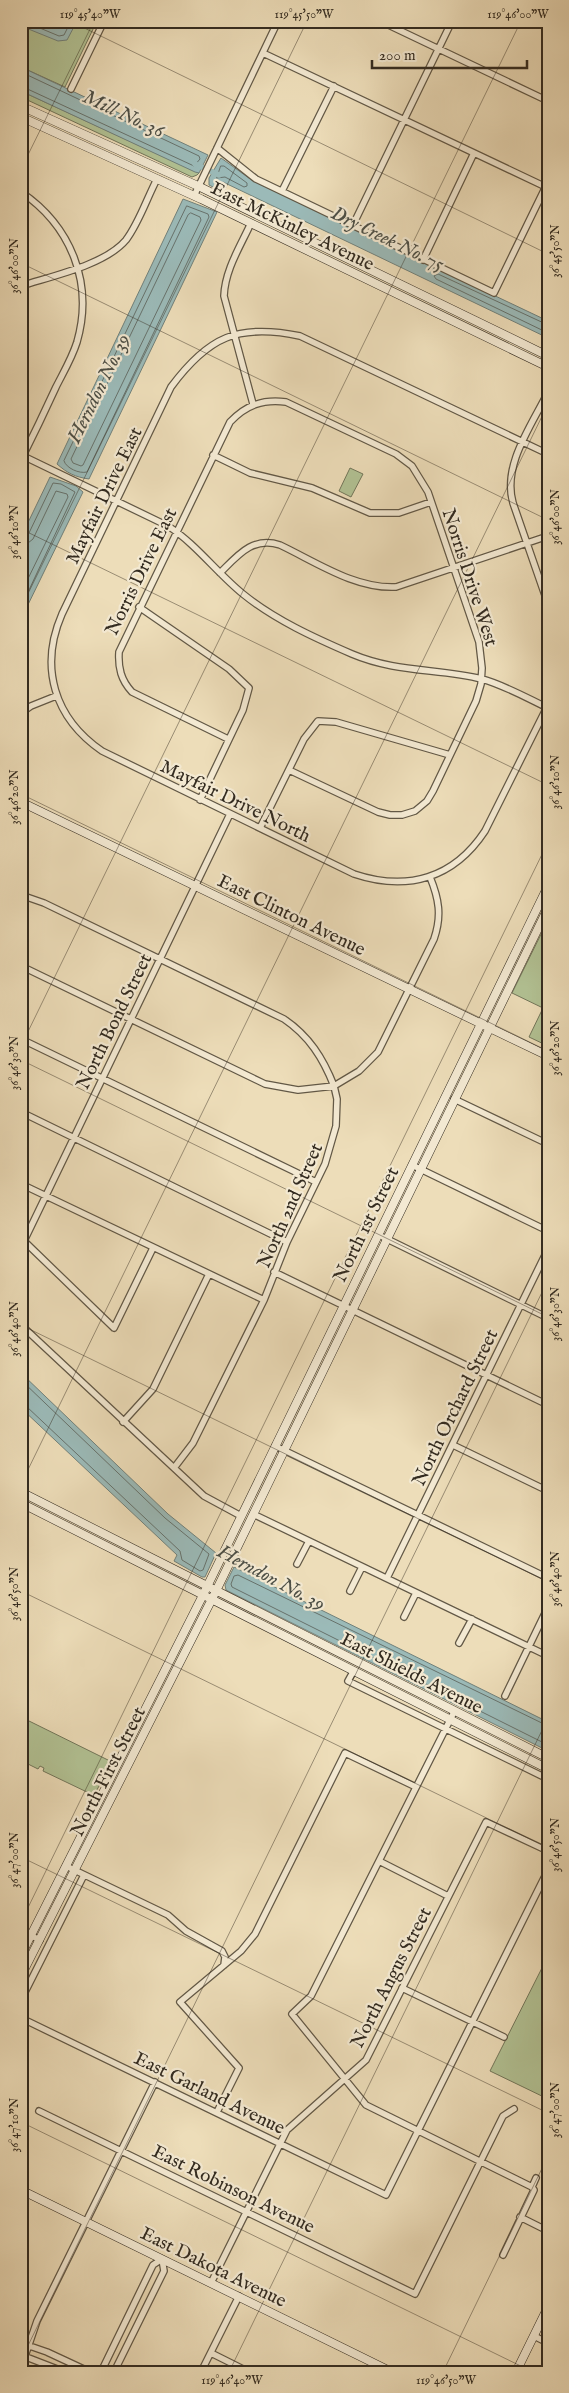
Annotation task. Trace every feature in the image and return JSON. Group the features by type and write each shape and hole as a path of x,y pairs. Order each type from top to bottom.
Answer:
{"main road":[{"name":"East McKinley Avenue","path":"21,106 198,186 548,356"},
{"name":"East McKinley Avenue","path":"21,117 251,223 548,367"},
{"path":"73,140 90,144 113,154 120,151"},
{"path":"251,223 260,221 296,238 315,243"},
{"name":"East Clinton Avenue","path":"21,802 548,1056"},
{"name":"North 1st Street","path":"212,1576 548,886"},
{"name":"North 1st Street","path":"221,1581 488,1028 548,908"},
{"path":"440,1106 454,1099"},
{"path":"253,1514 251,1507 267,1463"},
{"name":"East Shields Avenue","path":"21,1492 548,1758"},
{"name":"East Shields Avenue","path":"21,1503 95,1538 203,1595 273,1628 353,1672 548,1769"},
{"name":"North First Street","path":"21,1955 212,1576"},
{"name":"North First Street","path":"21,1976 221,1581"},
{"path":"150,1722 148,1715 159,1692 157,1687"},
{"name":"East Dakota Avenue","path":"21,2190 392,2372"},
{"path":"516,2372 548,2307"}],"street":[{"path":"71,89 104,21"},
{"path":"194,196 278,21"},
{"path":"380,21 548,101"},
{"path":"353,225 452,21"},
{"path":"217,148 256,179 494,293 547,185 474,153 263,53"},
{"path":"282,192 334,86"},
{"path":"424,260 474,153"},
{"path":"21,286 109,254 126,239 157,179"},
{"path":"21,192 46,212 64,236 79,266 83,312 77,342 22,457 82,484 176,531 241,593 268,612 359,657 409,670 482,679 547,707"},
{"path":"251,223 225,282 224,296 254,404"},
{"path":"233,334 269,331 300,336 548,454"},
{"name":"Mayfair Drive East","path":"56,696 51,662 55,632 171,387 185,368 200,355 212,345 233,334"},
{"path":"548,392 513,465 510,485 512,503 548,604"},
{"name":"Norris Drive West","path":"254,404 272,401 294,404 396,454 417,472 431,502 479,642 482,679 476,701 427,801 415,810 396,816 378,812 289,770"},
{"name":"Norris Drive East","path":"228,740 142,698 127,687 120,673 118,652 230,422 237,414 254,404"},
{"path":"213,455 250,473 312,488 370,513 400,513 431,502"},
{"path":"220,573 248,547 265,542 280,545 354,581 375,588 402,586 548,536"},
{"path":"139,606 229,669 249,688 243,710 200,800"},
{"path":"21,713 31,706 56,696"},
{"name":"Mayfair Drive North","path":"56,696 75,728 94,746 111,757 354,874 395,882 430,877 460,861 475,846 485,831 547,707"},
{"path":"260,828 308,732 318,721 336,722 450,755"},
{"name":"North Bond Street","path":"153,1248 114,1328 24,1241 230,814"},
{"path":"21,966 265,1084 298,1090 334,1086 358,1071 378,1052 434,939 439,922 439,904 430,877"},
{"name":"North 2nd Street","path":"21,895 44,903 274,1013 292,1024 307,1038 321,1057 334,1086 337,1110 334,1139 316,1182 287,1242 264,1300 193,1443 174,1468"},
{"path":"21,1039 316,1182"},
{"path":"454,1099 548,1144"},
{"path":"21,1112 287,1242"},
{"path":"412,1165 548,1231"},
{"path":"21,1184 264,1300"},
{"path":"378,1235 548,1318"},
{"name":"North Orchard Street","path":"387,1578 548,1249"},
{"path":"274,1272 548,1405"},
{"path":"123,1422 153,1390 209,1274"},
{"path":"21,1325 204,1496 241,1516"},
{"path":"453,1445 548,1491"},
{"path":"275,1446 548,1578"},
{"path":"253,1514 548,1656"},
{"path":"297,1564 309,1541"},
{"path":"350,1591 362,1566"},
{"path":"404,1617 416,1593"},
{"path":"505,1696 548,1607"},
{"path":"459,1643 472,1619"},
{"path":"353,1672 348,1681 548,1779"},
{"path":"454,1712 311,1996 292,2014 344,2080 362,2101 372,2109 532,2187"},
{"path":"217,2112 239,2068 180,2002 241,1951 255,1934 345,1753 416,1787"},
{"name":"North Angus Street","path":"211,2283 280,2143 292,2124 366,2060 486,1822 548,1851"},
{"path":"378,1861 448,1896"},
{"path":"66,1866 168,1915 186,1931 222,1951 225,1957 224,1965"},
{"path":"418,2131 548,1870"},
{"path":"21,2000 84,1875"},
{"path":"21,1930 40,1940"},
{"path":"402,1988 504,2038"},
{"name":"East Garland Avenue","path":"21,2018 386,2195 418,2131"},
{"path":"65,2372 23,2356 37,2321 155,2082"},
{"path":"480,2162 504,2116 514,2109"},
{"name":"East Robinson Avenue","path":"39,2111 415,2294 480,2162"},
{"path":"503,2255 534,2190 532,2187 536,2178"},
{"path":"520,2217 548,2231"},
{"path":"101,2372 154,2265 162,2259 164,2271 114,2372"},
{"path":"201,2372 239,2296"},
{"path":"534,2336 548,2343"},
{"path":"21,2344 28,2345 90,2372"},
{"path":"211,2353 249,2372"}],"green space":[{"path":"21,21 97,21 65,87 21,67"},
{"path":"21,91 199,173 192,177 21,97"},
{"path":"350,468 363,474 351,497 339,491"},
{"path":"548,920 548,1046 529,1037 543,1008 512,993"},
{"path":"25,1719 112,1762 92,1799 89,1793 43,1771 44,1768 40,1766 38,1769 24,1762 25,1759 21,1757 21,1727"},
{"path":"548,1956 548,2099 490,2071"}],"water":[{"path":"21,21 77,21 67,40 58,41 21,26"},
{"path":"21,67 208,155 199,173 21,91"},
{"path":"221,158 253,181 548,321 548,338 223,182 219,190 209,185 209,178"},
{"name":"Herndon No. 39","path":"183,199 217,212 89,479 75,476 57,464"},
{"path":"50,477 76,486 83,492 21,619 21,537"},
{"path":"21,1373 168,1514 216,1553 205,1577 174,1561 177,1555 21,1408"},
{"path":"234,1567 548,1722 548,1751 226,1590 225,1585"}],"waterway":[{"name":"Mill No. 36","path":"195,164 219,175"}],"water label":[{"name":"Dry Creek No. 75","path":"388,238"}]}
